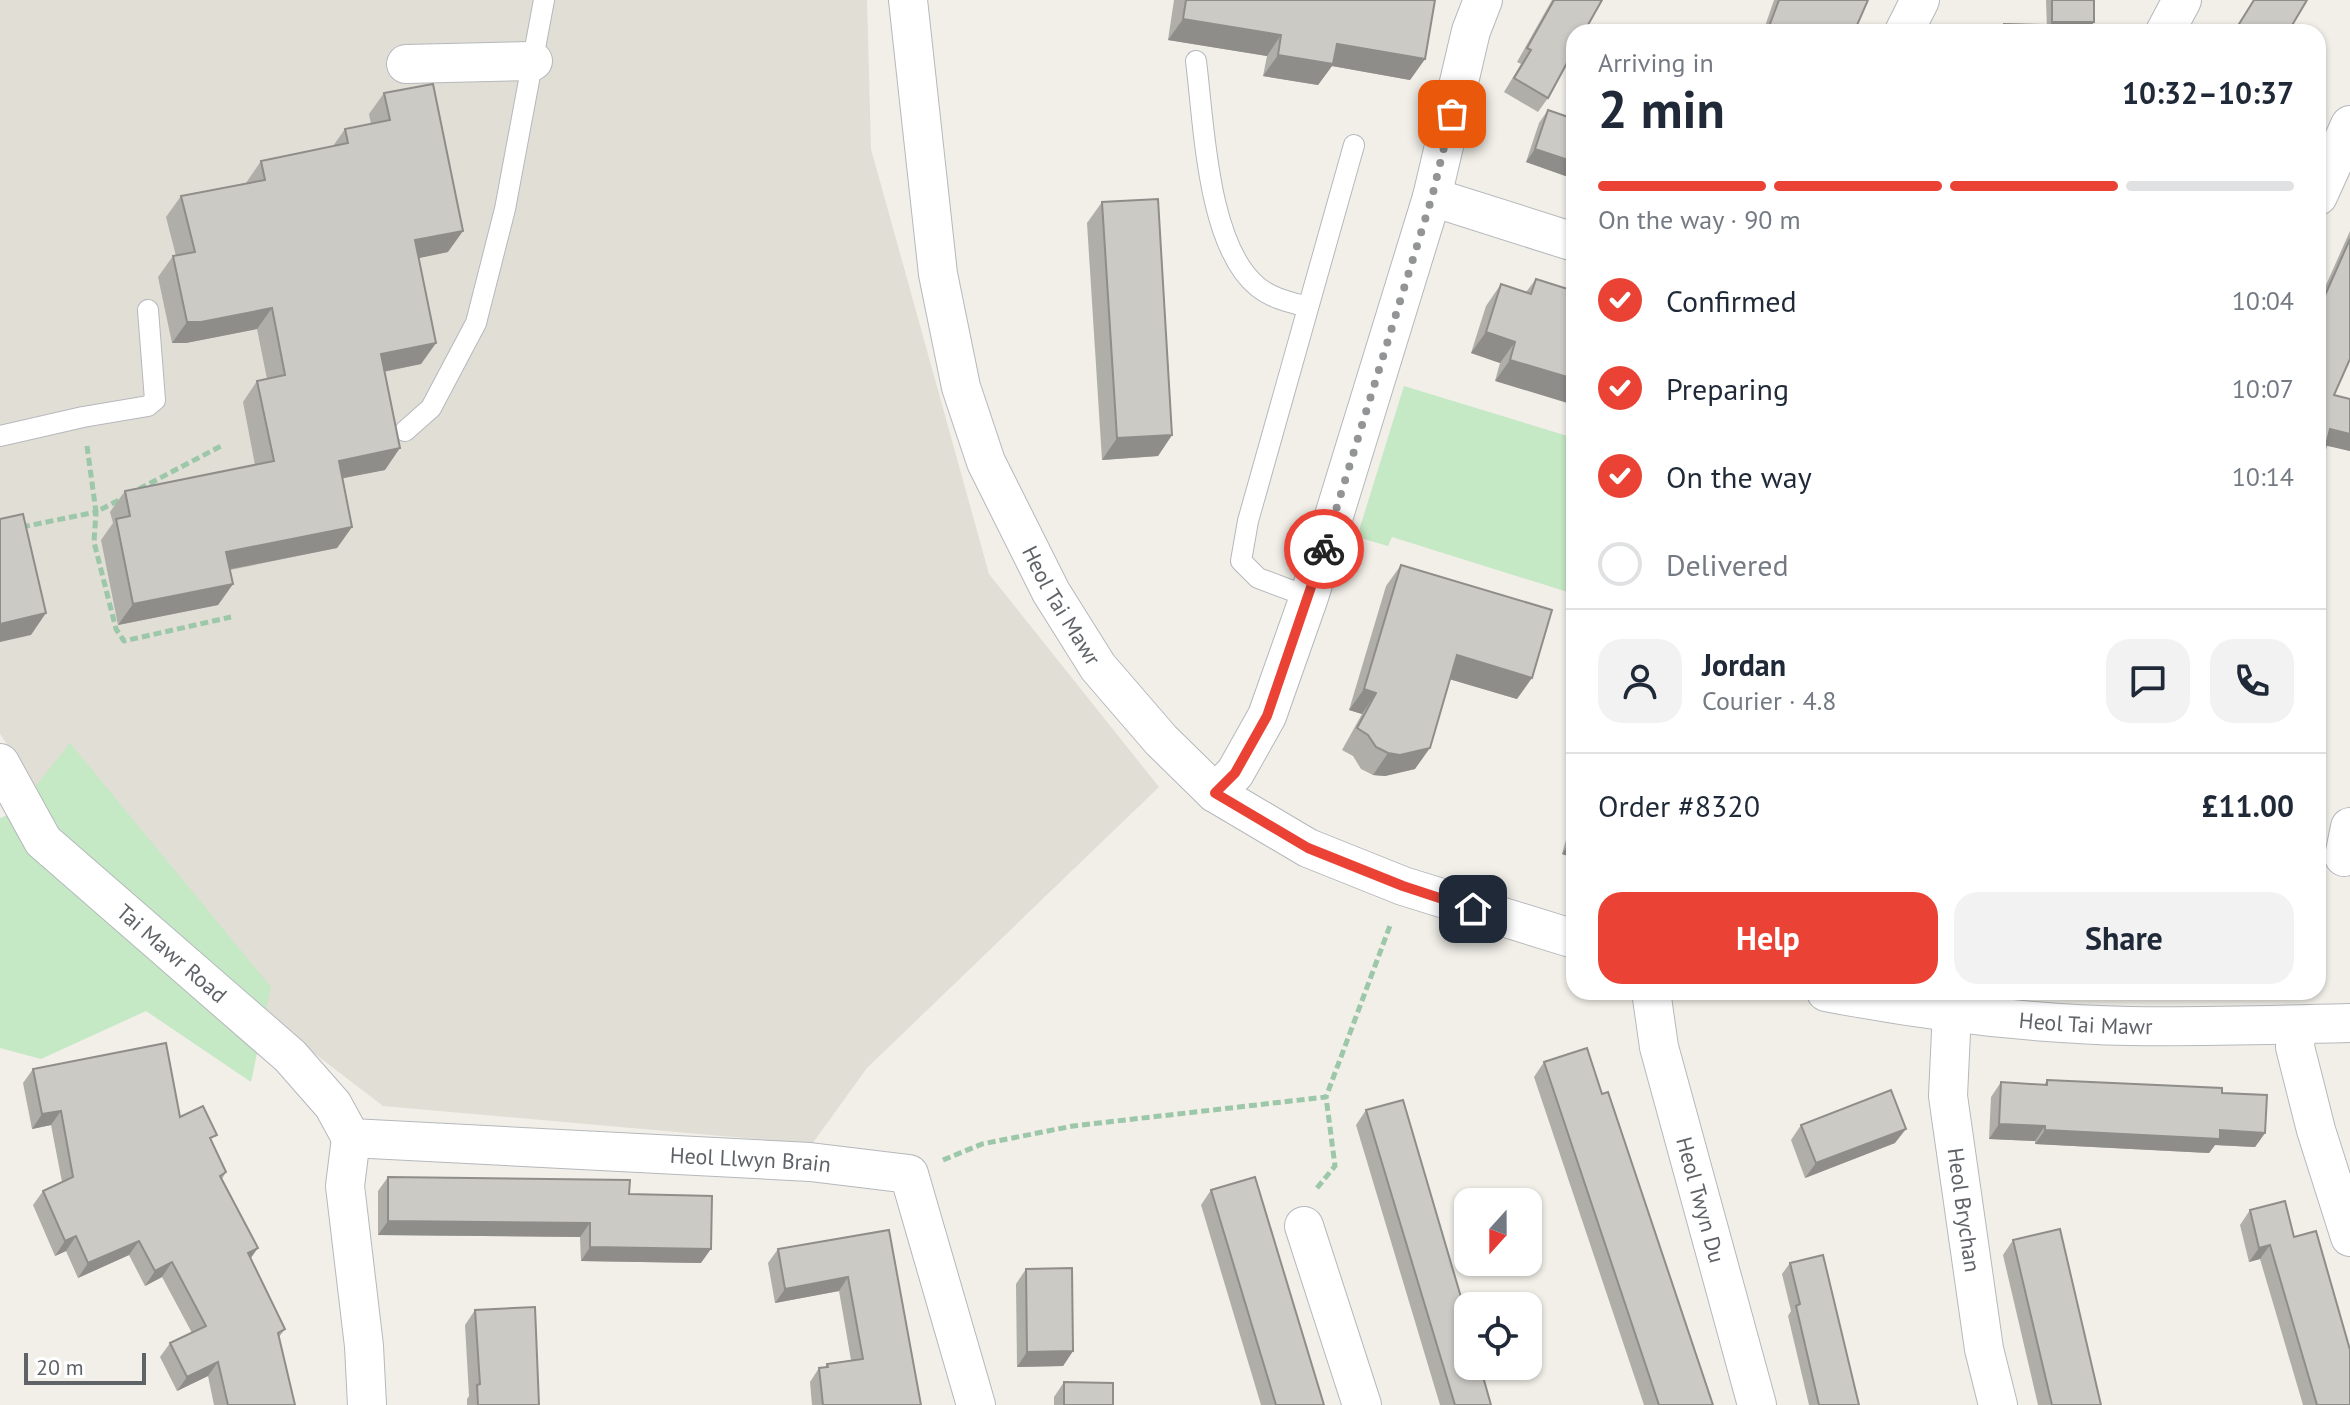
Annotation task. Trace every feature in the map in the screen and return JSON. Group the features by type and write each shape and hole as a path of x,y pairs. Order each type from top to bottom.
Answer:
{"street":[{"name":"Heol Tai Mawr","path":"908,0 938,274 961,387 986,462 1051,592 1098,667 1161,740 1215,793 1308,848 1403,886 1566,937"},
{"path":"1215,793 1235,773 1267,716 1309,597 1432,197 1471,31 1483,0"},
{"path":"1908,24 1920,0"},
{"path":"2169,24 2182,0"},
{"path":"406,64 533,61"},
{"path":"2326,178 2350,125"},
{"path":"1432,197 1566,239"},
{"name":"Tai Mawr Road","path":"0,763 43,841 290,1056 333,1105 351,1138"},
{"name":"Heol Twyn Du","path":"1652,1000 1659,1047 1757,1405"},
{"name":"Heol Tai Mawr","path":"1895,1000 2002,1018 2129,1009 2297,1025 2350,1023"},
{"name":"Heol Brychan","path":"1952,1011 1948,1096 1984,1349 1998,1405"},
{"path":"2297,1025 2295,1047 2316,1130 2350,1237"},
{"path":"351,1138 345,1186 364,1346 367,1405"},
{"name":"Heol Llwyn Brain","path":"351,1138 810,1162 909,1174"},
{"path":"909,1174 976,1405"},
{"path":"1304,1226 1362,1405"}],"lane":[{"path":"405,431 431,408 476,323 505,209 544,0"},
{"path":"1196,61 1214,205 1233,255 1255,285 1276,299 1308,307"},
{"path":"1309,597 1258,578 1241,561 1248,521 1354,145"},
{"path":"0,436 148,406 155,400 148,310"}],"path":[{"path":"83,417 96,512 94,542 116,629 124,641 231,617"},
{"path":"14,529 96,512 223,445"},
{"path":"1304,1226 1296,1214 1335,1166 1326,1097 1403,886"},
{"path":"909,1174 982,1144 1073,1126 1326,1097"}],"shaded area":[{"path":"0,0 867,0 871,149 989,574 1159,787 867,1068 812,1144 383,1106 255,1008 85,860 0,734"}],"green space":[{"path":"1404,386 1566,436 1566,591 1392,537 1388,546 1357,537"},
{"path":"70,743 271,987 251,1082 146,1011 41,1059 0,1048 0,818 15,812"}],"building":[{"path":"1186,0 1435,0 1425,59 1337,44 1333,64 1278,55 1281,35 1183,19"},
{"path":"1554,0 1602,0 1588,24 1566,24 1566,65 1548,98 1514,78 1531,50 1527,48"},
{"path":"1779,0 1868,0 1858,24 1770,24"},
{"path":"2052,0 2094,0 2094,22 2052,22"},
{"path":"2254,0 2307,0 2293,24 2239,24"},
{"path":"433,84 463,231 415,240 436,343 381,354 400,448 339,461 352,527 226,552 233,584 133,604 116,519 130,516 125,491 274,461 257,381 285,375 272,308 187,322 173,256 195,252 181,196 265,180 261,161 348,143 345,129 390,120 384,93"},
{"path":"1548,110 1566,116 1566,159 1535,149"},
{"path":"1158,199 1172,435 1117,438 1102,202"},
{"path":"2350,239 2350,359 2334,395 2350,399 2350,434 2330,429 2326,445 2326,293"},
{"path":"1536,279 1566,288 1566,377 1510,360 1515,342 1486,332 1501,284 1531,294"},
{"path":"23,514 46,613 0,624 0,519"},
{"path":"1401,565 1552,610 1532,678 1457,655 1430,748 1400,755 1376,747 1368,735 1357,728 1376,693 1364,689"},
{"path":"166,1043 180,1117 203,1106 217,1135 210,1138 226,1172 220,1176 258,1248 248,1253 285,1329 278,1333 295,1405 228,1405 218,1362 187,1377 170,1343 206,1326 172,1262 155,1271 139,1241 88,1263 76,1236 65,1241 43,1191 73,1177 61,1111 42,1114 33,1069"},
{"path":"1587,1048 1602,1094 1608,1092 1713,1405 1659,1405 1544,1062"},
{"path":"2047,1080 2222,1088 2222,1093 2267,1095 2265,1133 2220,1130 2220,1139 2045,1130 2045,1126 1999,1124 2001,1082 2047,1085"},
{"path":"1891,1090 1906,1129 1816,1163 1801,1125"},
{"path":"1403,1100 1459,1292 1454,1292 1454,1380 1484,1380 1491,1405 1455,1405 1366,1110"},
{"path":"388,1177 630,1180 629,1194 712,1196 711,1249 590,1247 590,1223 388,1221"},
{"path":"1255,1177 1324,1405 1276,1405 1211,1190"},
{"path":"2285,1201 2294,1237 2316,1231 2350,1350 2350,1405 2317,1405 2270,1245 2259,1248 2250,1210"},
{"path":"2060,1229 2101,1405 2052,1405 2013,1240"},
{"path":"889,1230 921,1405 823,1405 819,1368 863,1359 848,1277 785,1289 778,1249"},
{"path":"1823,1255 1859,1405 1819,1405 1796,1306 1800,1304 1790,1263"},
{"path":"1072,1268 1073,1351 1027,1352 1026,1269"},
{"path":"535,1307 539,1405 478,1405 477,1385 480,1384 475,1310"},
{"path":"1064,1382 1113,1383 1113,1405 1064,1405"}],"way so far":[{"path":"1324,549 1432,197 1452,114"}],"route":[{"path":"1324,549 1267,716 1235,773 1215,793 1308,848 1403,886 1473,909"}]}
